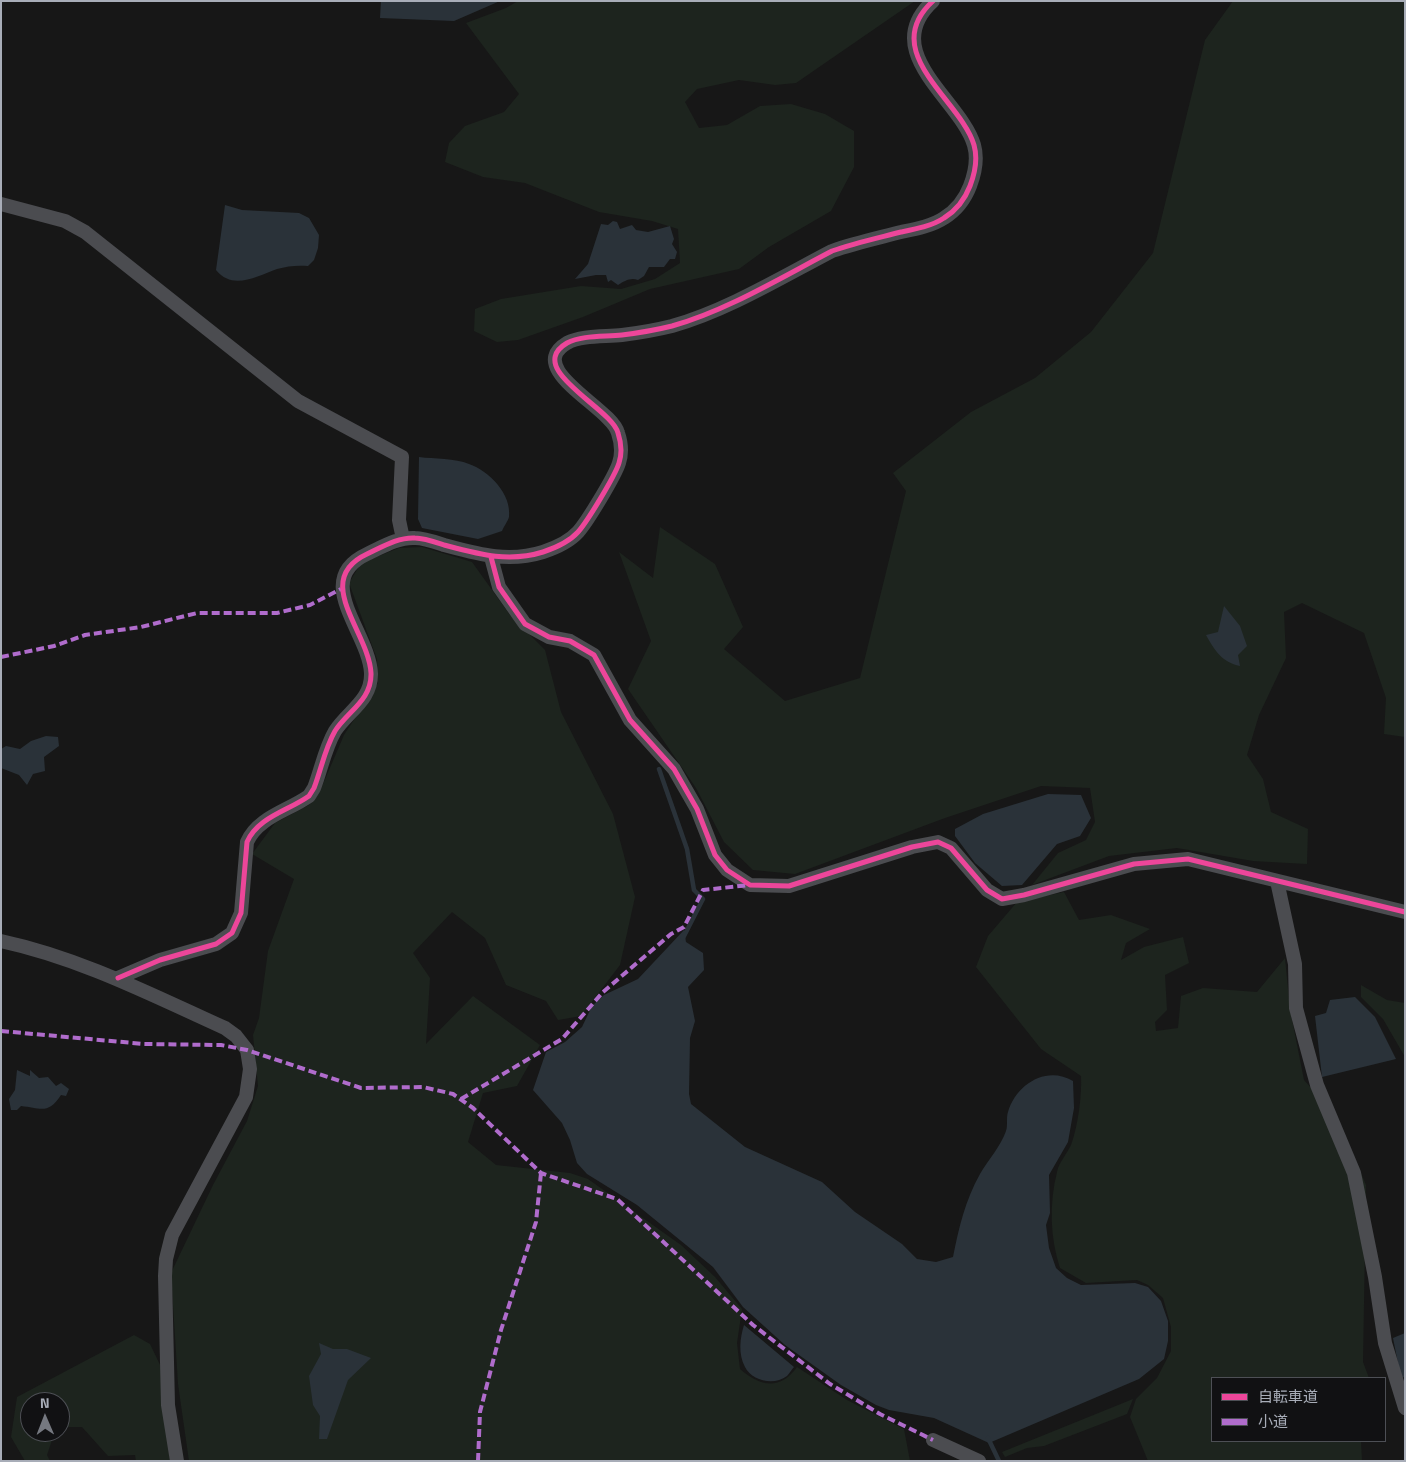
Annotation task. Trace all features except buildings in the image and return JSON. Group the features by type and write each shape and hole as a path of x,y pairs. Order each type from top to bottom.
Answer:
{"street":[{"path":"118,978 160,960 216,944 232,933 241,913 247,842 251,832 259,824 309,796 336,730 366,696 370,686 369,661 341,589 343,576 352,562 403,539 417,538 491,557 512,558 532,555 565,542 578,532 614,475 620,461 621,447 618,430 610,417 564,381 557,372 555,361 559,351 567,343 582,339 624,335 672,326 712,311 832,251 924,226 943,219 956,210 966,195 976,162 974,146 968,131 932,85 916,50 914,34 918,20 933,1"},
{"path":"1,204 65,221 85,232 298,401 402,457 399,520 403,539"},
{"path":"491,557 499,587 525,624 549,637 570,641 594,655 630,720 674,769 697,809 715,855 727,870 750,885 789,886 912,847 938,842 952,848 987,890 1002,898 1024,895 1134,864 1188,859 1220,865 1277,882 1405,912"},
{"path":"1277,882 1295,964 1296,1008 1317,1085 1354,1172 1375,1276 1385,1343 1405,1408"},
{"path":"1,941 70,961 118,978 225,1028 244,1044 249,1060 249,1082 240,1110 172,1235 168,1247 165,1276 168,1405 177,1461"},
{"path":"933,1440 979,1461"}],"shaded area":[{"path":"381,1 500,1 454,21 380,18"},
{"path":"518,1 915,1 796,83 775,85 739,80 697,89 685,102 699,128 727,125 760,106 791,104 825,114 854,131 854,167 831,211 769,247 739,269 650,289 583,317 518,340 497,342 474,331 475,309 501,299 581,286 621,289 655,279 680,263 678,229 652,221 599,212 525,183 483,177 445,162 449,143 465,126 504,112 519,94 466,23 506,8"},
{"path":"1233,1 1405,1 1405,737 1384,734 1386,698 1364,633 1302,603 1284,612 1286,658 1259,715 1247,755 1263,779 1271,812 1308,829 1307,864 1253,861 1177,848 1109,856 1032,885 1058,853 1086,840 1095,822 1090,788 1041,786 945,818 795,874 753,870 724,842 696,788 628,689 651,641 619,552 653,578 660,527 715,564 743,627 724,649 785,701 860,678 906,491 893,473 971,412 1035,378 1091,332 1153,253 1205,40"},
{"path":"225,205 242,210 299,213 309,218 319,235 318,248 314,260 308,266 281,268 245,280 230,280 223,276 216,270"},
{"path":"613,221 617,222 620,229 632,225 636,230 648,232 670,226 674,239 672,244 677,252 675,259 670,259 664,267 649,267 644,276 638,280 630,279 618,285 611,280 608,282 606,275 575,279 588,264 601,224 608,225"},
{"path":"419,457 463,462 477,467 498,484 507,500 509,508 509,517 502,531 478,539 422,528 418,519"},
{"path":"422,547 472,562 510,615 545,650 561,712 613,814 635,897 620,965 581,1016 558,1020 546,1001 506,985 485,938 452,912 413,953 430,978 426,1044 473,996 540,1045 517,1086 483,1093 468,1142 496,1165 570,1173 588,1179 681,1245 715,1277 742,1309 737,1343 740,1369 755,1380 770,1383 784,1380 797,1367 847,1400 904,1429 910,1461 189,1461 178,1384 171,1273 213,1185 247,1121 258,1086 253,1035 259,1018 268,951 294,879 252,854 275,823 309,805 320,791 344,735 378,683 377,659 349,583 361,563 399,548"},
{"path":"1224,606 1240,626 1247,646 1238,655 1240,666 1224,659 1206,635 1218,632"},
{"path":"46,736 58,737 59,746 44,757 45,771 33,774 27,785 19,775 1,768 1,749 6,746 20,749 31,741"},
{"path":"1048,794 1081,795 1091,818 1080,836 1057,844 1022,885 1002,886 975,863 955,836 955,829 983,814"},
{"path":"1064,892 1079,920 1111,915 1150,929 1126,943 1121,960 1144,947 1183,937 1189,963 1165,975 1167,1010 1155,1022 1156,1031 1178,1028 1181,996 1203,988 1257,992 1285,958 1290,1009 1304,1080 1338,1118 1366,1185 1363,1362 1369,1377 1211,1377 1211,1442 1361,1442 1362,1461 1148,1461 1130,1417 1136,1399 1157,1378 1171,1351 1171,1327 1163,1298 1148,1285 1137,1280 1086,1283 1060,1268 1054,1245 1052,1221 1054,1184 1058,1168 1071,1145 1076,1129 1081,1076 1041,1049 976,967 988,936 1017,902"},
{"path":"684,930 686,942 703,953 704,970 688,987 695,1021 690,1038 689,1094 691,1104 745,1147 822,1182 855,1212 902,1244 917,1259 936,1262 953,1257 966,1204 980,1174 1004,1137 1007,1129 1008,1112 1018,1093 1025,1086 1043,1076 1053,1075 1073,1081 1074,1108 1068,1142 1049,1175 1050,1213 1046,1225 1049,1248 1056,1268 1067,1278 1081,1285 1135,1283 1148,1287 1161,1301 1168,1321 1168,1341 1164,1359 1139,1379 989,1443 934,1418 889,1410 876,1405 841,1385 785,1345 743,1307 713,1267 637,1205 587,1174 577,1163 570,1140 562,1123 533,1090 546,1052 565,1042 582,1027 592,1006 604,995 638,979"},
{"path":"1361,985 1387,1000 1405,1003 1405,1057 1383,1019 1361,997"},
{"path":"1355,997 1375,1017 1396,1059 1322,1077 1315,1016 1326,1013 1330,1000"},
{"path":"17,1070 30,1076 30,1070 39,1078 48,1077 56,1086 61,1083 69,1089 66,1096 61,1095 48,1108 39,1109 21,1106 17,1110 11,1110 9,1099 15,1090"},
{"path":"744,1325 794,1367 787,1376 776,1381 770,1381 758,1379 748,1372 743,1362 741,1351"},
{"path":"1405,1333 1405,1377 1401,1378 1393,1338"},
{"path":"134,1335 150,1344 162,1369 170,1461 136,1461 135,1455 108,1456 82,1427 70,1427 70,1392 26,1392"},
{"path":"319,1343 333,1349 347,1349 371,1358 348,1380 327,1439 319,1439 320,1416 313,1405 309,1376 321,1354"},
{"path":"20,1395 20,1442 51,1442 47,1455 50,1461 25,1461 11,1437 17,1397"},
{"path":"1133,1399 1127,1414 1044,1446 1027,1448 1005,1457 1002,1452"}],"waterway":[{"path":"659,769 687,849 694,890 703,899 683,938"},
{"path":"988,1438 999,1461"}],"marked path":[{"path":"1,657 54,646 85,635 141,627 197,613 277,613 310,605 341,589"},
{"path":"461,1099 562,1039 603,992 671,934 684,927 703,890 750,885"},
{"path":"1,1031 144,1044 221,1045 247,1050 361,1088 423,1087 453,1094 473,1108 541,1173 617,1199 753,1325 830,1384 880,1414 933,1440"},
{"path":"478,1461 480,1412 501,1330 536,1222 541,1173"}],"cycle path":[{"path":"118,978 160,960 216,944 232,933 241,913 247,842 252,833 266,820 309,796 314,788 335,731 358,705 368,691 370,682 371,673 368,657 347,608 343,592 344,578 351,565 367,554 384,546 409,538 426,539 493,556 518,557 552,549 570,539 582,527 600,499 619,463 621,456 620,444 618,433 612,423 562,376 556,365 556,353 573,340 653,330 692,320 754,293 832,251 929,225 949,215 960,204 968,191 975,171 976,155 974,145 966,128 928,75 918,57 914,39 918,20 933,1"},
{"path":"491,557 499,587 525,624 549,637 570,641 594,655 630,720 674,769 697,809 715,855 727,870 750,885 789,886 912,847 938,842 951,848 987,890 1002,899 1024,895 1134,864 1188,859 1405,912"}]}
